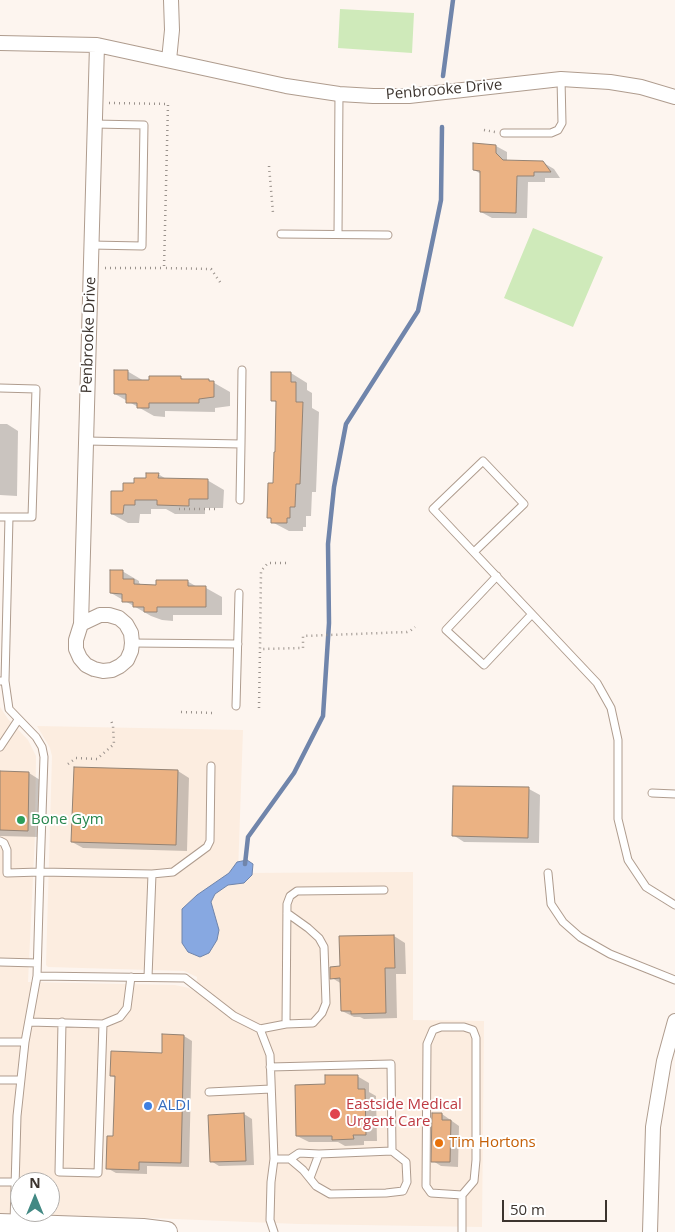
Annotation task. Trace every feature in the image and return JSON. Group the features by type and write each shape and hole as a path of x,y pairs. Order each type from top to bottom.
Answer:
{"main road":[{"path":"9,1227 143,1229 167,1232"}],"street":[{"path":"168,60 172,30 171,0"},
{"name":"Penbrooke Drive","path":"0,43 97,46 286,86 339,94 409,96 561,79 610,82 642,87 675,97"},
{"name":"Penbrooke Drive","path":"97,46 81,624 76,640 76,649 86,665 103,671 112,670 127,660 131,652 132,643"},
{"path":"81,624 100,614 118,618 126,624 131,633 132,643"},
{"path":"650,1232 653,1127 664,1061 675,1021"}],"lane":[{"path":"504,133 551,133 558,130 562,123 561,79"},
{"path":"338,234 339,94"},
{"path":"91,245 142,246 144,125 94,124"},
{"path":"281,234 388,235"},
{"path":"240,500 242,370"},
{"path":"0,388 36,390 32,517 0,517"},
{"path":"86,441 240,444"},
{"path":"474,552 524,504 483,462 433,509 597,683 611,708 618,740 618,819 628,860 646,887 675,905"},
{"path":"9,517 2,681 9,709 36,737 42,747 44,757 37,963 20,1080 15,1172"},
{"path":"497,576 446,630 484,665 532,614"},
{"path":"236,706 239,593"},
{"path":"132,643 238,644"},
{"path":"0,746 18,720"},
{"path":"0,841 4,843 7,850 7,873 152,874 174,872 210,842 211,766"},
{"path":"652,793 675,794"},
{"path":"148,977 152,874"},
{"path":"548,874 551,904 562,922 580,937 610,954 675,980"},
{"path":"286,1024 287,904 290,896 297,891 384,890"},
{"path":"36,976 185,978 234,1016 260,1029 286,1024 313,1023 322,1013 326,1003 324,947 319,938 287,913"},
{"path":"0,962 37,963"},
{"path":"29,1022 103,1024 120,1017 127,1008 131,977"},
{"path":"62,1022 59,1172 98,1173 103,1024"},
{"path":"462,1195 431,1193 426,1186 427,1044 432,1030 441,1027 464,1027 473,1030 476,1038 476,1160 474,1182 462,1195 462,1232"},
{"path":"260,1029 270,1055 274,1159 270,1220 274,1232"},
{"path":"0,1042 25,1042"},
{"path":"270,1068 391,1064 392,1151"},
{"path":"0,1080 20,1080"},
{"path":"209,1092 271,1089"},
{"path":"274,1159 290,1159 299,1153 392,1151 406,1162 407,1182 403,1192 330,1194 316,1186 303,1170 290,1159"},
{"path":"310,1178 319,1154"}],"path":[{"path":"108,103 168,104 164,268"},
{"path":"269,166 273,213"},
{"path":"103,268 211,269 222,285"},
{"path":"179,509 215,509"},
{"path":"259,708 261,571 268,563 286,563"},
{"path":"260,649 304,648 303,636 406,632 415,627"},
{"path":"181,712 215,713"},
{"path":"68,764 76,758 97,760 114,744 111,720"}],"shaded area":[{"path":"0,707 8,719 28,740 36,756 35,835 28,982 175,985 189,988 196,992 197,977 184,971 48,967 46,965 52,756 50,748 37,726 243,730 238,873 413,872 413,1020 484,1021 482,1227 298,1224 60,1215 60,1172 10,1172 10,1214 0,1214"}],"green space":[{"path":"340,9 414,13 412,53 338,48"},
{"path":"533,228 603,257 573,327 504,298"}],"water":[{"path":"247,860 253,864 252,875 244,883 228,885 215,894 211,902 219,930 217,940 209,953 200,957 188,952 182,943 182,909 197,895 229,873 237,862"}],"building":[{"path":"473,143 496,145 496,153 503,160 543,161 551,172 534,172 534,176 517,176 516,213 480,212 480,171 473,170"},
{"path":"114,370 128,370 128,380 149,380 149,376 181,376 181,379 209,379 209,381 214,381 214,397 199,399 199,403 149,403 149,408 137,408 137,403 126,403 126,394 114,394"},
{"path":"271,372 291,372 291,382 296,382 296,402 303,402 300,484 296,484 295,507 290,507 290,518 287,518 287,523 271,523 271,518 267,518 268,483 273,483 275,452 276,401 271,401"},
{"path":"146,473 159,473 158,478 208,479 208,499 189,499 189,506 157,505 157,500 135,500 135,505 124,505 123,514 111,514 111,491 123,491 123,483 134,483 134,478 146,478"},
{"path":"110,570 123,570 123,579 134,579 134,584 156,585 156,580 188,580 188,586 206,586 206,607 157,607 157,612 144,612 144,607 133,607 133,602 122,602 122,594 110,593"},
{"path":"74,767 178,770 176,845 71,842"},
{"path":"0,771 29,772 28,831 0,830"},
{"path":"453,786 529,787 528,838 452,836"},
{"path":"394,935 395,968 385,968 386,1013 351,1014 351,1011 341,1011 340,978 330,979 330,967 340,966 339,936"},
{"name":"ALDI","path":"162,1034 184,1035 181,1163 139,1162 139,1170 106,1169 107,1136 113,1136 115,1076 110,1076 111,1051 162,1053"},
{"path":"325,1075 358,1075 358,1089 365,1089 366,1135 353,1135 354,1139 332,1140 332,1136 296,1136 295,1085 325,1084"},
{"path":"244,1113 246,1161 210,1162 208,1115"},
{"path":"432,1113 442,1113 442,1120 451,1120 450,1162 431,1162"}],"waterway":[{"path":"443,76 453,0"},
{"path":"245,864 248,837 294,773 323,716 329,623 328,544 334,487 346,424 418,311 441,200 442,127"}],"place":[{"name":"Bone Gym","path":"21,820"},
{"name":"ALDI","path":"148,1106"},
{"name":"Eastside Medical Urgent Care","path":"335,1114"},
{"name":"Tim Hortons","path":"439,1143"}]}
